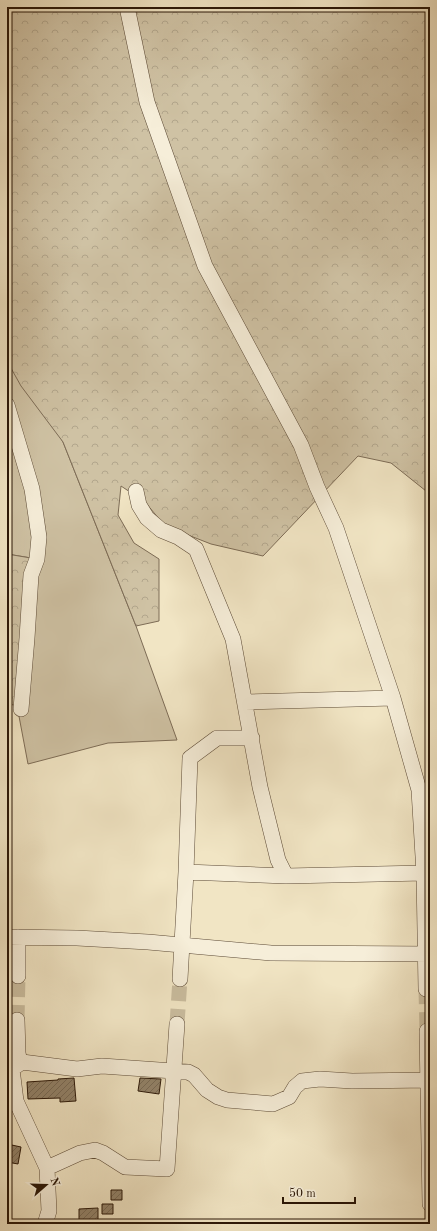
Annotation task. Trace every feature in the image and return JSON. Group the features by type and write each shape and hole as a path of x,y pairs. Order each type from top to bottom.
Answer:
{"street":[{"path":"127,7 147,102 205,266 301,445 317,487 336,528 393,698 419,790 428,954 426,989"},
{"path":"7,405 32,489 39,537 37,559 31,575 21,709"},
{"path":"136,491 139,505 147,518 161,530 178,536 196,549 233,639 260,787 278,860 286,876"},
{"path":"245,702 393,698"},
{"path":"180,979 190,758 217,738 252,738"},
{"path":"186,872 286,876 424,873"},
{"path":"18,976 12,937 84,938 182,944 271,953 428,954"},
{"path":"17,1020 18,1052 19,1058 22,1062"},
{"path":"47,1168 80,1153 95,1150 103,1153 125,1167 167,1169 175,1071 177,1024"},
{"path":"427,1031 430,1204"},
{"path":"45,1224 49,1211 47,1168 16,1101 12,1069 22,1062 77,1069 102,1066 188,1072 194,1075 207,1090 218,1097 227,1100 273,1104 280,1102 289,1096 295,1087 302,1081 320,1079 352,1081 429,1080"}],"green space":[{"path":"7,7 430,7 430,582 426,491 391,463 358,456 263,556 211,544 165,526 145,502 121,486 118,515 134,543 159,559 159,621 136,626 63,442 21,386 7,361"},
{"path":"7,357 28,384 63,442 136,626 177,740 108,743 28,764 18,711 37,559 7,554"},
{"path":"7,554 37,559 21,706 7,704"}],"building":[{"path":"74,1078 76,1101 60,1102 60,1098 28,1099 27,1082"},
{"path":"140,1078 161,1079 159,1094 138,1091"},
{"path":"7,1144 21,1147 18,1164 7,1162"},
{"path":"111,1190 122,1190 122,1200 111,1200"},
{"path":"102,1204 113,1204 113,1214 102,1214"},
{"path":"98,1208 98,1224 79,1224 79,1209"}],"tunnel":[{"path":"17,1020 18,976"},
{"path":"177,1024 180,979"},
{"path":"426,989 427,1031"}]}
